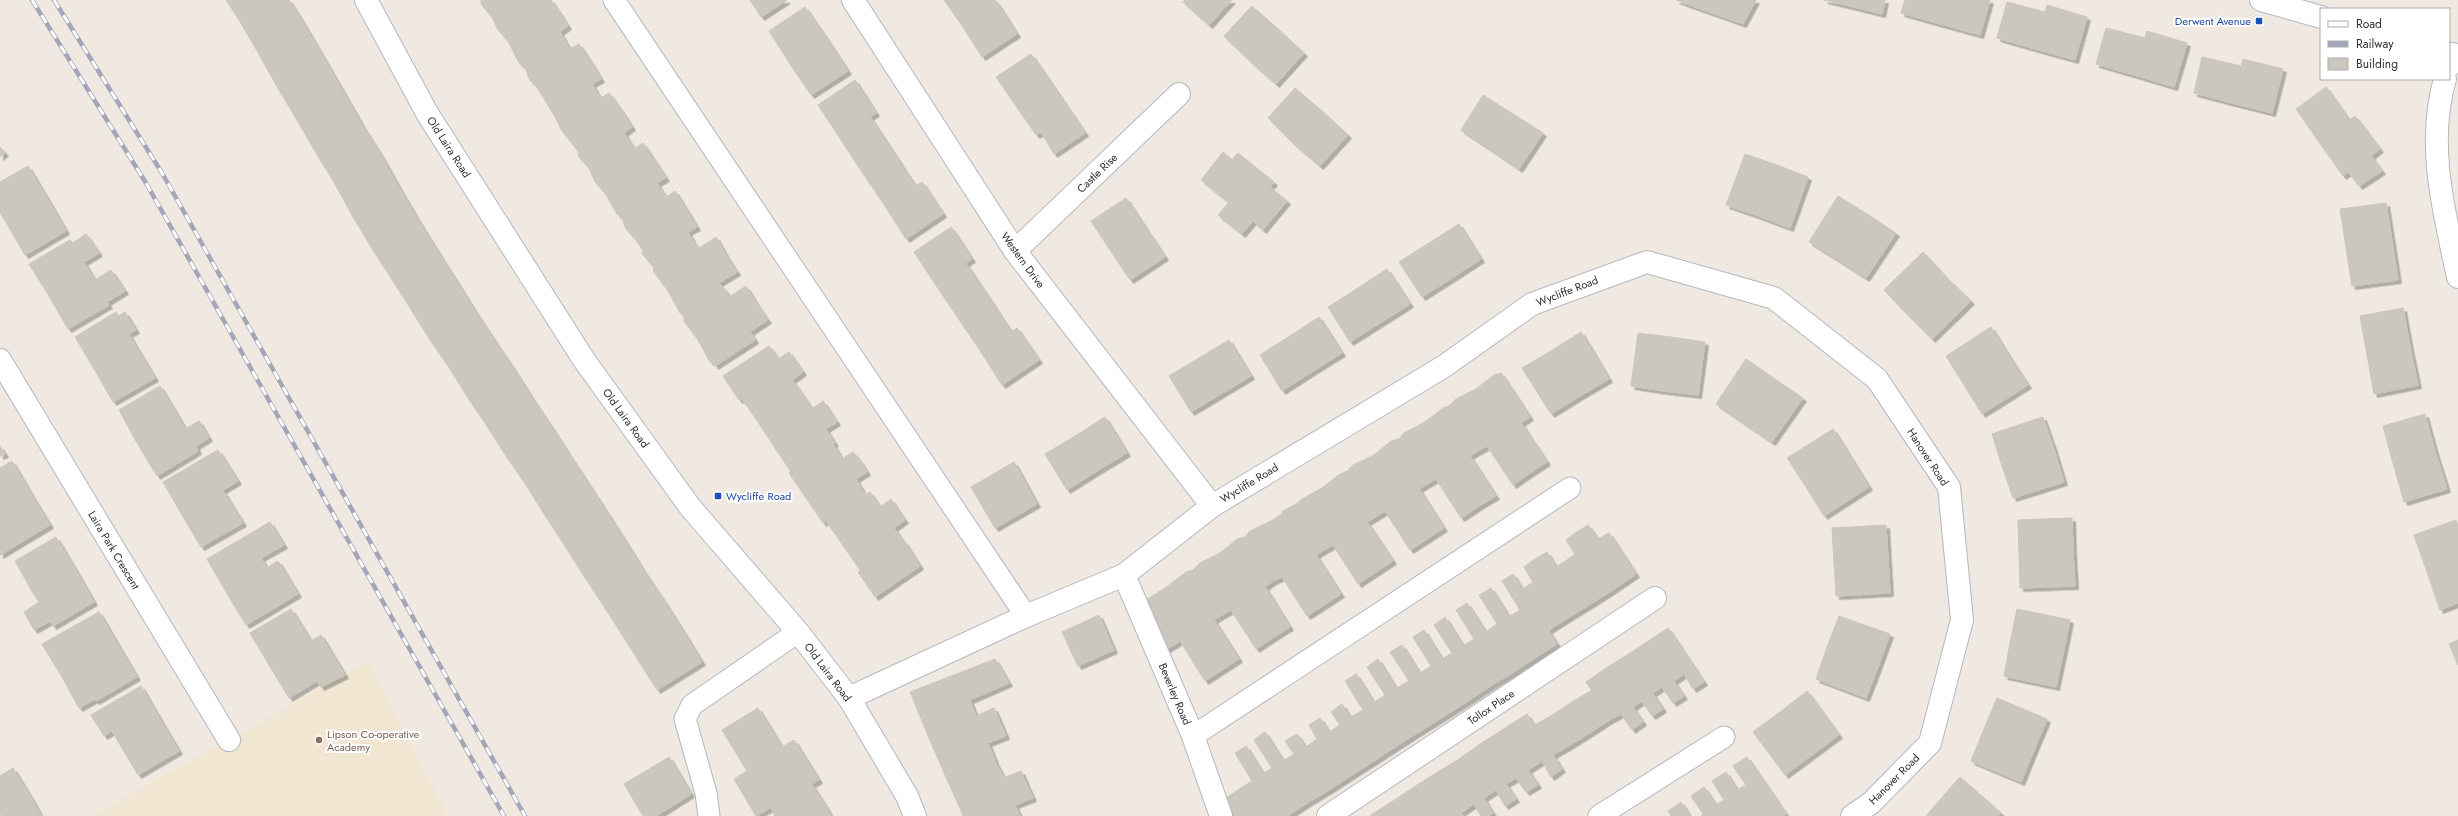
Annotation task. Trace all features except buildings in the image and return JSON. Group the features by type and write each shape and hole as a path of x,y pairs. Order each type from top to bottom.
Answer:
{"street":[{"name":"Old Laira Road","path":"366,0 427,113 584,360 690,507 798,632 848,698 907,796 915,816"},
{"name":"Western Drive","path":"853,0 1015,251 1212,506"},
{"path":"2261,0 2320,17"},
{"path":"2445,80 2439,101 2438,181 2458,276"},
{"name":"Castle Rise","path":"1015,251 1179,94"},
{"name":"Wycliffe Road","path":"848,698 1026,616 1124,575 1212,506 1443,367 1532,304 1647,262"},
{"name":"Hanover Road","path":"1647,262 1774,298 1877,379 1949,487 1962,620 1930,743 1871,803 1852,816"},
{"name":"Laira Park Crescent","path":"0,360 229,740"},
{"name":"Beverley Road","path":"1124,575 1193,736 1221,816"},
{"name":"Tollox Place","path":"1328,816 1655,598"}],"lane":[{"path":"614,0 1026,616"},
{"path":"1193,736 1570,488"},
{"path":"709,816 706,794 688,729 686,713 692,705 798,632"},
{"path":"1599,816 1724,737"}],"shaded area":[{"name":"Lipson Co-operative Academy","path":"369,662 448,816 91,816 205,753"}],"railway":[{"path":"32,0 146,183 504,816"},
{"path":"54,0 162,173 525,816"}],"place":[{"name":"Derwent Avenue","path":"2259,21"},
{"name":"Wycliffe Road","path":"718,496"},
{"name":"Lipson Co-operative Academy","path":"319,740"}]}
